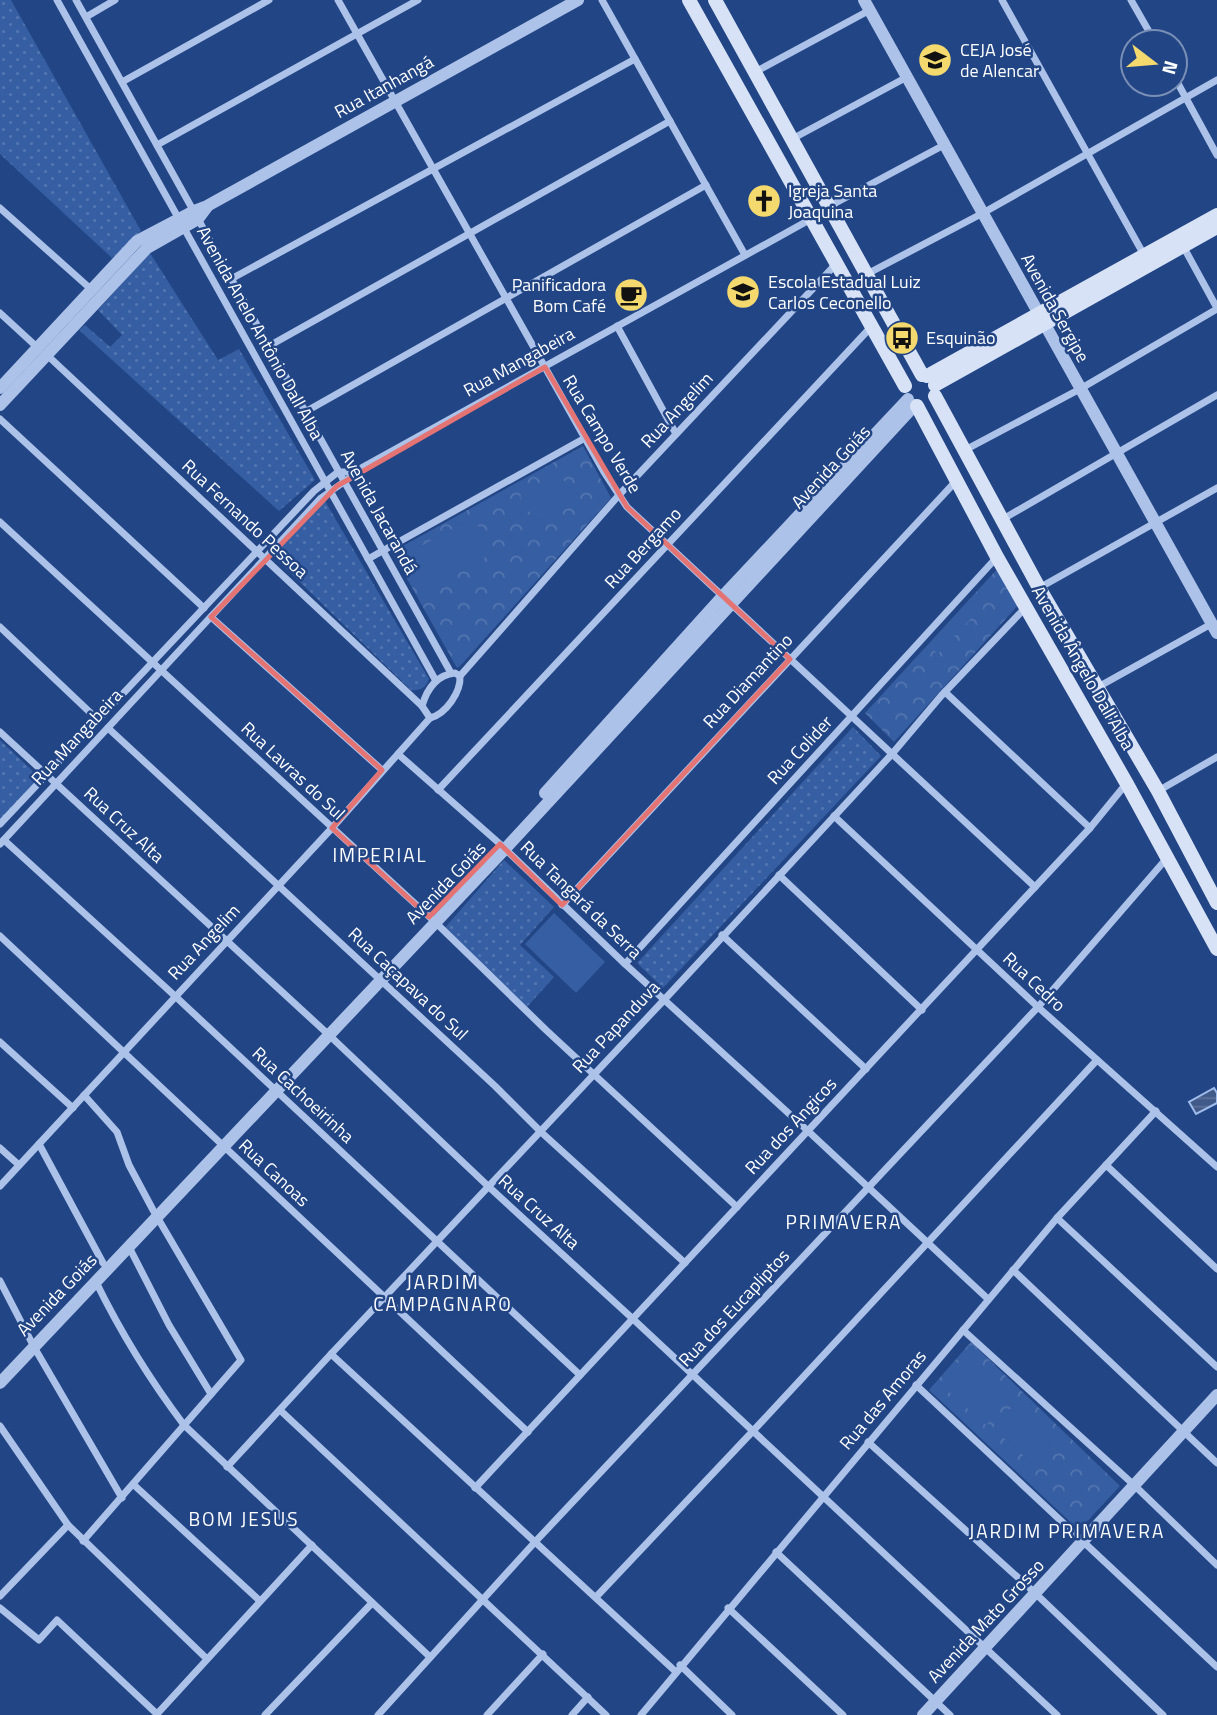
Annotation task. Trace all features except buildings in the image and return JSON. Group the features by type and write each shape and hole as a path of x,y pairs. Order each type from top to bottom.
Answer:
{"main road":[{"name":"Avenida Ângelo Dall'Alba","path":"689,0 957,479 997,557 1167,858 1212,931 1217,949"},
{"name":"Avenida Ângelo Dall'Alba","path":"719,1 828,207 930,383 1022,556 1158,791 1215,897"},
{"path":"811,219 815,213 828,207"},
{"path":"930,383 927,404 911,399 910,379 930,383 1217,215"},
{"path":"1042,319 1217,227"},
{"path":"997,557 1008,550 1022,556"},
{"path":"1167,858 1170,852 1176,849 1188,849"}],"street":[{"name":"Avenida Anelo Antônio Dall Alba","path":"57,0 436,681"},
{"path":"86,17 115,0"},
{"path":"122,82 270,0"},
{"name":"Rua Campo Verde","path":"338,0 584,438 627,507 1035,887"},
{"path":"157,145 418,0"},
{"name":"Rua Itanhangá","path":"0,388 42,351 97,294 136,241 196,215 207,206 395,100 578,0"},
{"path":"602,0 746,255"},
{"path":"1002,0 1144,256"},
{"path":"1131,0 1147,28"},
{"path":"66,16 78,3"},
{"name":"Avenida Jacarandá","path":"78,3 450,673"},
{"path":"755,72 867,5"},
{"name":"Avenida Sergipe","path":"867,5 1116,454 1215,626"},
{"path":"232,279 635,59"},
{"path":"791,140 907,77"},
{"path":"1189,95 1217,80"},
{"path":"867,274 983,213 1184,98"},
{"path":"1187,98 1217,155"},
{"path":"269,346 670,121"},
{"path":"828,207 944,145"},
{"path":"305,412 706,185"},
{"path":"0,208 97,294"},
{"name":"Rua Mangabeira","path":"2,842 321,498 354,472 811,219"},
{"path":"965,450 1217,309 1183,246"},
{"name":"Rua Angelim","path":"0,1186 3,1177 19,1166 73,1108 430,718 438,716 460,687 460,676 619,495 836,264"},
{"name":"Rua Fernando Pessoa","path":"0,313 422,706 430,718"},
{"path":"617,326 676,434"},
{"name":"Rua Bergamo","path":"438,790 871,327"},
{"name":"Rua Itanhangá","path":"0,405 42,351"},
{"path":"1003,519 1217,395"},
{"name":"Avenida Goiás","path":"0,1382 103,1263 156,1214 503,846 911,399"},
{"path":"0,419 204,608"},
{"path":"368,559 584,438"},
{"path":"338,472 354,472"},
{"name":"Rua Mangabeira","path":"0,824 256,551 324,481 338,472"},
{"name":"Rua Diamantino","path":"562,905 957,479"},
{"path":"1040,588 1217,488"},
{"name":"Rua Lavras do Sul","path":"0,522 432,920 737,1207"},
{"name":"Rua Colider","path":"625,964 997,557"},
{"name":"Rua Papanduva","path":"228,1467 1026,607"},
{"path":"211,617 382,770"},
{"path":"1098,687 1215,626"},
{"path":"0,627 98,720"},
{"path":"422,706 436,681 450,673 460,676"},
{"path":"945,692 1090,828"},
{"name":"Rua Caçapava do Sul","path":"108,728 685,1263"},
{"name":"Rua Cruz Alta","path":"0,732 327,1033 1057,1715"},
{"name":"Rua Tangará da Serra","path":"398,754 503,846 625,964 988,1299"},
{"path":"1158,791 1217,757"},
{"name":"Rua dos Angicos","path":"475,1488 922,1010 1090,828 1127,784"},
{"name":"Rua Cedro","path":"834,816 1038,1007 1217,1167"},
{"name":"Rua Cachoeirinha","path":"2,842 175,996 580,1375"},
{"name":"Rua dos Eucapliptos","path":"378,1715 535,1542 1038,1007 1167,858"},
{"path":"779,875 922,1010"},
{"path":"722,935 866,1069"},
{"name":"Rua Canoas","path":"0,936 528,1432"},
{"path":"0,1042 73,1108"},
{"path":"597,1596 1097,1060"},
{"path":"83,1541 242,1360 156,1214 129,1164 117,1132 84,1095"},
{"name":"Rua das Amoras","path":"640,1715 1057,1218 1156,1111"},
{"path":"39,1144 103,1263"},
{"path":"0,1148 19,1166"},
{"path":"1106,1165 1217,1269"},
{"name":"Avenida Goiás","path":"0,1370 96,1282 156,1214"},
{"path":"1057,1218 1217,1367"},
{"path":"129,1247 169,1325 211,1394"},
{"path":"1013,1270 1217,1463"},
{"path":"0,1281 32,1343 122,1498"},
{"path":"96,1282 118,1327 156,1388 184,1425 430,1657"},
{"path":"963,1330 1134,1485 1217,1565"},
{"path":"331,1354 535,1542 733,1715"},
{"path":"916,1385 1217,1667"},
{"name":"Avenida Mato Grosso","path":"923,1715 1217,1395"},
{"path":"281,1411 606,1715"},
{"path":"0,1426 68,1525 206,1658"},
{"path":"868,1442 1035,1593 1163,1715"},
{"path":"134,1485 259,1600"},
{"path":"0,1597 68,1525"},
{"path":"0,1608 39,1640 57,1620 157,1714 312,1545"},
{"path":"776,1552 950,1715"},
{"path":"265,1715 372,1602"},
{"path":"728,1608 844,1715"},
{"path":"487,1715 543,1654"},
{"path":"572,1715 588,1697"}],"highlighted area":[{"path":"545,367 627,507 790,659 562,905 500,844 429,917 332,828 382,770 211,617 337,486"}],"green space":[{"path":"0,0 11,0 141,231 112,258 0,154"},
{"path":"150,253 218,360 239,349 315,480 279,511 79,330 85,325 110,347 122,335 98,310"},
{"path":"583,446 611,498 457,668 392,552"},
{"path":"559,472 572,494 533,518 520,496"},
{"path":"325,501 429,679 422,688 411,690 272,555"},
{"path":"473,517 493,553 420,594 400,558"},
{"path":"1000,566 1020,603 894,742 865,713"},
{"path":"981,599 985,603 938,654 934,650"},
{"path":"853,727 881,756 663,988 637,963"},
{"path":"0,740 40,778 0,822"},
{"path":"504,860 554,907 520,945 554,977 526,1008 443,930"},
{"path":"554,913 605,962 576,993 525,944"},
{"path":"971,1342 1120,1486 1079,1530 929,1390"},
{"path":"965,1355 1011,1396 986,1425 940,1384"},
{"path":"1013,1406 1052,1442 1033,1464 993,1428"}],"shaded area":[{"path":"1214,1088 1217,1103 1196,1114 1189,1102"}],"place":[{"name":"CEJA José de Alencar","path":"935,60"},
{"name":"Igreja Santa Joaquina","path":"764,201"},
{"name":"Escola Estadual Luiz Carlos Ceconello","path":"743,292"},
{"name":"Panificadora Bom Café","path":"631,295"},
{"name":"Esquinão","path":"902,338"}],"district":[{"name":"IMPERIAL","path":"380,855"},
{"name":"PRIMAVERA","path":"844,1222"},
{"name":"JARDIM CAMPAGNARO","path":"443,1293"},
{"name":"BOM JESUS","path":"244,1519"},
{"name":"JARDIM PRIMAVERA","path":"1067,1531"}]}
